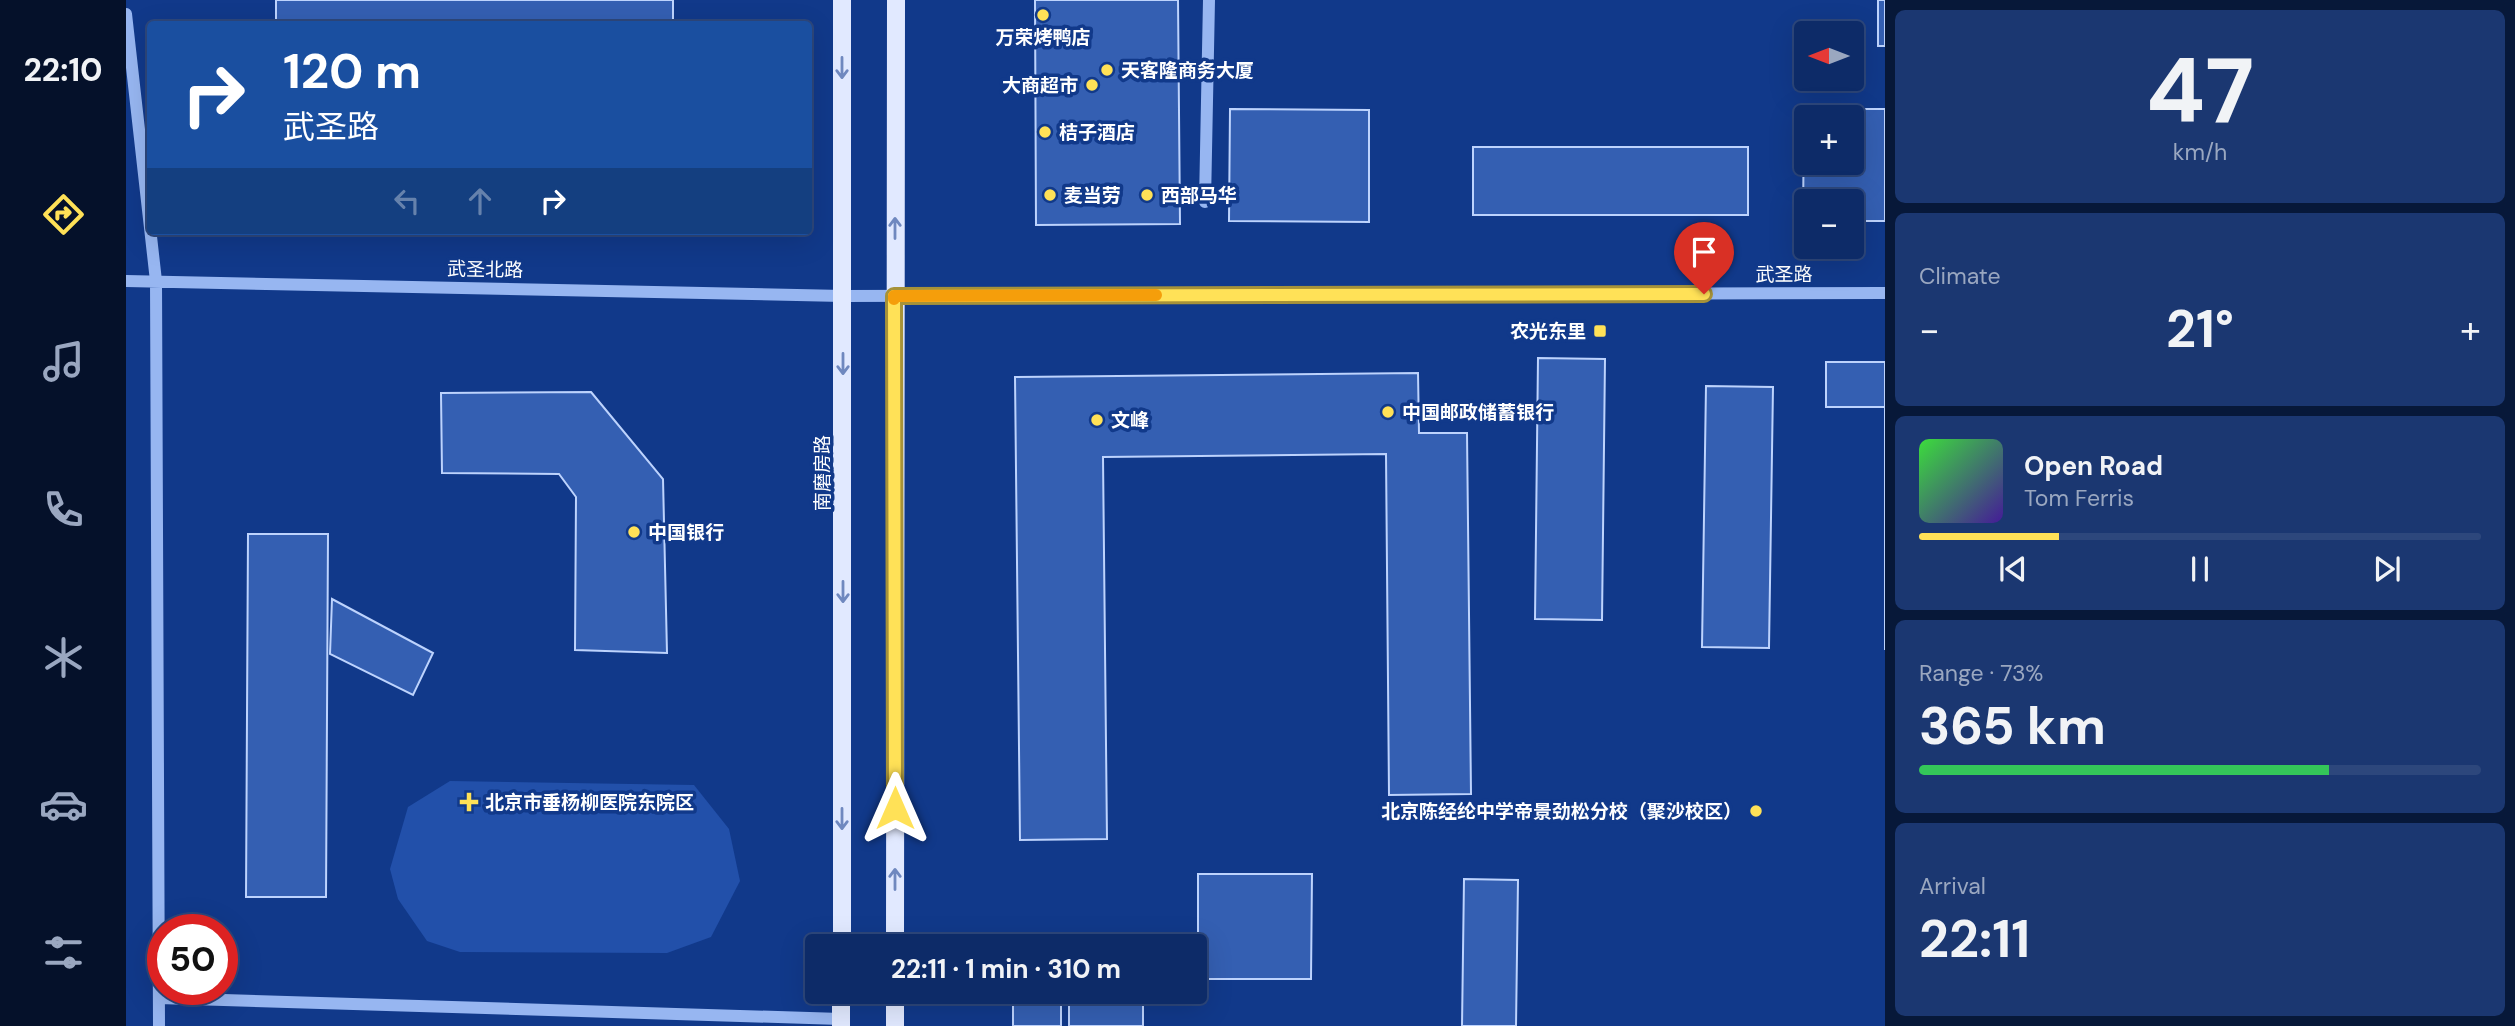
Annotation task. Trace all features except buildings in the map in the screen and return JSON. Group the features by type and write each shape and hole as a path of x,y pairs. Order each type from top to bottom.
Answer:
{"main road":[{"name":"南磨房路","path":"842,0 842,934"},
{"path":"895,934 896,0"},
{"path":"841,1004 841,1022"},
{"path":"895,1004 895,1026"}],"street":[{"path":"1205,202 1209,0"},
{"path":"126,14 147,201"},
{"path":"151,235 156,281 159,914"},
{"name":"武圣北路","path":"126,281 843,296"},
{"name":"武圣路","path":"843,296 1885,293"},
{"path":"238,1001 841,1022"},
{"path":"159,1005 159,1026"}],"shaded area":[{"path":"450,781 694,785 729,829 740,881 711,937 667,953 460,952 427,941 398,899 390,869 408,807"}],"slow traffic":[{"path":"894,299 894,296 1156,295"}],"place":[{"name":"万荣烤鸭店","path":"1043,15"},
{"name":"天客隆商务大厦","path":"1107,70"},
{"name":"大商超市","path":"1092,85"},
{"name":"桔子酒店","path":"1045,132"},
{"name":"麦当劳","path":"1050,195"},
{"name":"西部马华","path":"1147,195"},
{"name":"农光东里","path":"1600,331"},
{"name":"中国邮政储蓄银行","path":"1388,412"},
{"name":"文峰","path":"1097,420"},
{"name":"中国银行","path":"634,532"},
{"name":"北京市垂杨柳医院东院区","path":"469,802"},
{"name":"北京陈经纶中学帝景劲松分校（聚沙校区）","path":"1756,811"}],"route":[{"path":"895,808 894,296 1704,294"}]}
